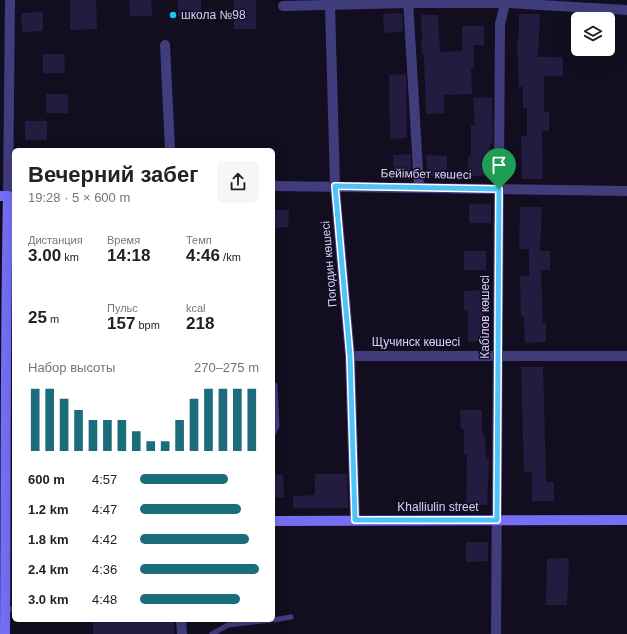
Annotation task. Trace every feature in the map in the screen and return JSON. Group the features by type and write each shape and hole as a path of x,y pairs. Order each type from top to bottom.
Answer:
{"main road":[{"path":"5,634 10,609 3,351 7,196"},
{"name":"Khalliulin street","path":"275,521 627,520"}],"street":[{"path":"7,196 10,0"},
{"path":"408,1 418,187"},
{"path":"283,6 408,1 506,2 627,10"},
{"name":"Кабілов көшесі","path":"496,634 500,24 506,2"},
{"name":"Погодин көшесі","path":"330,5 335,186 350,356 355,520"},
{"path":"165,45 170,148"},
{"name":"Бейімбет көшесі","path":"275,186 627,191"},
{"name":"Щучинск көшесі","path":"350,356 627,356"},
{"path":"181,622 182,634"}],"lane":[{"path":"275,406 277,426 275,430"},
{"path":"275,620 291,617"},
{"path":"212,634 228,625 254,622"}],"building":[{"path":"70,0 96,0 97,29 70,30"},
{"path":"129,0 151,0 152,16 130,16"},
{"path":"178,0 201,0 201,16 178,16"},
{"path":"234,0 256,0 256,29 234,29"},
{"path":"43,12 43,31 22,32 21,13"},
{"path":"402,13 403,31 384,33 383,14"},
{"path":"519,14 540,14 538,57 563,57 563,76 544,76 544,112 549,112 549,131 542,131 543,179 522,179 521,136 527,136 527,108 523,108 523,87 519,87 517,39 519,39"},
{"path":"421,15 438,15 440,52 462,51 462,26 484,26 484,45 474,45 474,68 471,68 472,94 444,95 444,113 426,114 424,55 422,55 421,39"},
{"path":"43,54 64,54 65,73 43,73"},
{"path":"406,74 407,138 390,139 389,75"},
{"path":"46,94 68,94 68,113 46,113"},
{"path":"492,97 493,143 490,143 490,176 468,176 468,157 471,157 471,125 475,125 473,98"},
{"path":"25,121 47,121 47,140 25,140"},
{"path":"411,154 411,176 394,176 393,155"},
{"path":"426,155 447,156 447,176 428,176"},
{"path":"469,204 491,204 491,223 469,223"},
{"path":"520,207 542,207 540,251 550,251 550,270 541,270 543,323 546,323 546,342 525,343 524,317 521,317 520,276 529,276 529,249 519,249"},
{"path":"275,210 289,210 288,227 275,228"},
{"path":"464,251 486,251 486,270 464,270"},
{"path":"485,290 485,322 489,322 489,341 468,342 468,310 464,310 464,291"},
{"path":"521,367 543,367 546,482 554,482 554,501 532,501 532,472 524,472"},
{"path":"460,410 482,410 482,435 485,435 486,459 489,459 487,505 466,505 467,454 464,454 464,429 461,429"},
{"path":"315,474 347,474 348,508 293,508 293,496 315,495"},
{"path":"275,475 283,475 284,497 275,497"},
{"path":"466,542 488,542 488,561 466,562"},
{"path":"569,558 567,605 546,605 547,559"},
{"path":"93,622 174,622 174,634 93,634"}],"place":[{"name":"школа №98","path":"173,15"}],"route":[{"path":"335,186 499,189 497,520 355,520 350,356 335,186"}]}
